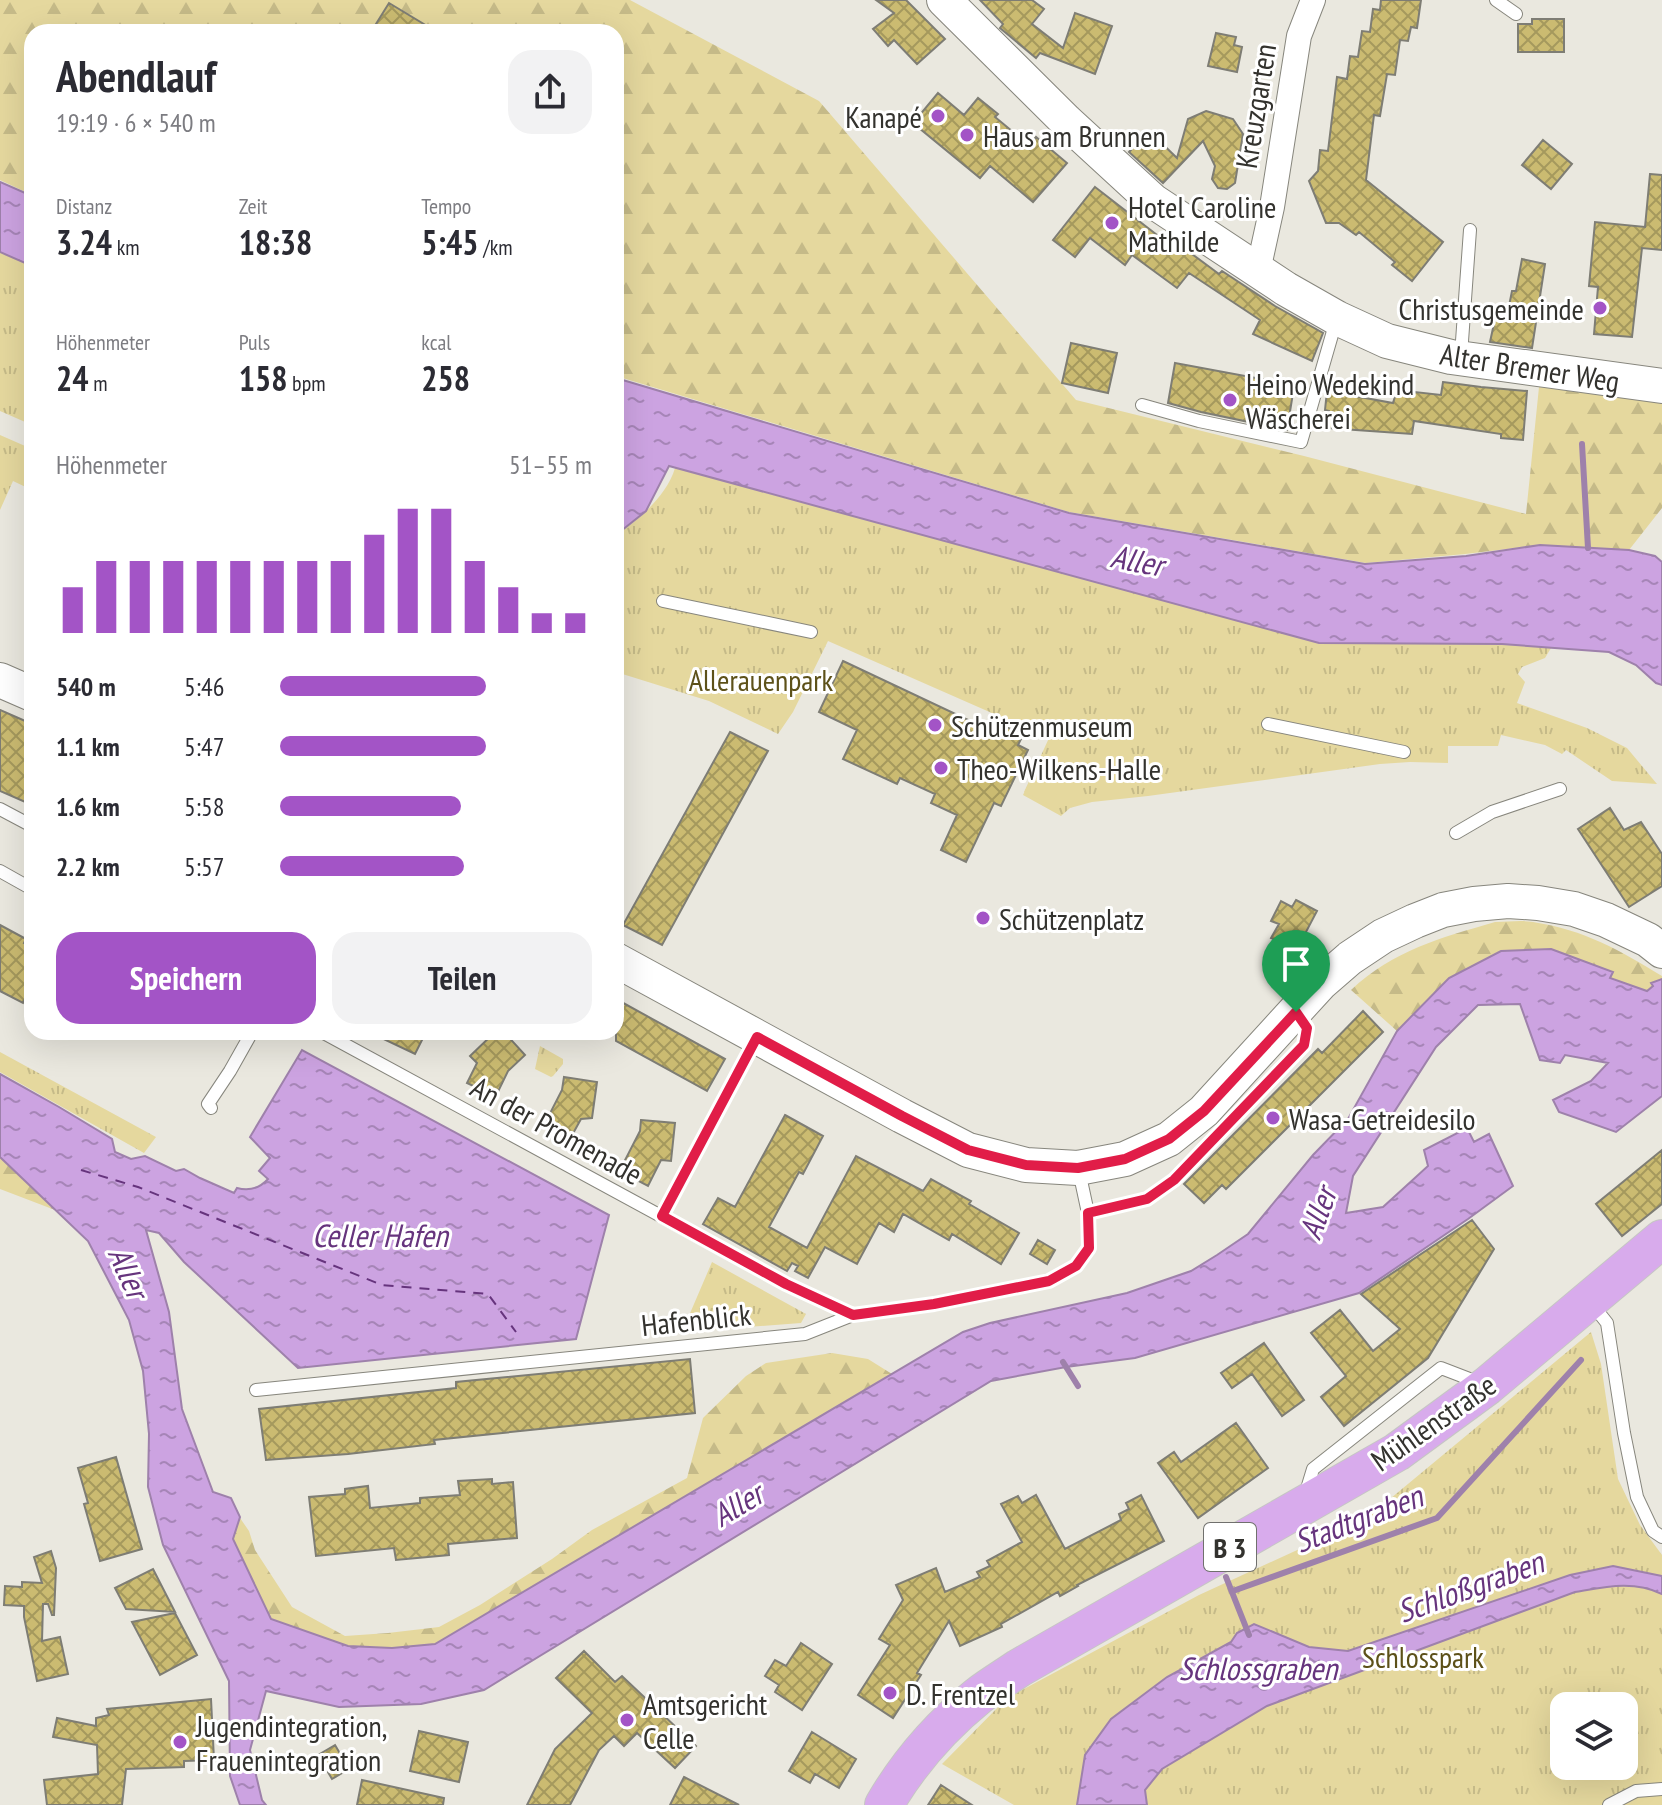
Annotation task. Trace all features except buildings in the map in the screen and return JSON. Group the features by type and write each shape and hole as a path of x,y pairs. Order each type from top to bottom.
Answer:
{"main road":[{"name":"Mühlenstraße","path":"884,1805 931,1740 978,1696 1019,1668 1397,1452 1487,1386 1662,1239"}],"street":[{"name":"Alter Bremer Weg","path":"944,0 1058,114 1153,201 1258,271 1337,318 1387,341 1461,359 1662,386"},
{"name":"Kreuzgarten","path":"1258,271 1272,207 1299,36 1313,0"},
{"path":"0,680 24,690"},
{"path":"624,964 968,1150 1026,1165 1078,1168 1125,1159 1169,1139 1204,1111 1320,984 1350,958 1383,936 1443,910 1508,901 1574,909 1620,926 1662,951"}],"lane":[{"path":"1496,0 1516,14"},
{"path":"1461,359 1470,230"},
{"path":"1142,405 1199,421 1301,442 1337,318"},
{"path":"663,601 811,632"},
{"path":"1268,724 1404,752"},
{"path":"1456,833 1492,812 1560,789"},
{"path":"0,809 24,822"},
{"path":"0,871 24,884"},
{"path":"1078,1168 1088,1213 1147,1199 1174,1180 1304,1045 1307,1028 1296,1012"},
{"path":"662,1216 757,1037"},
{"path":"211,1108 208,1104 247,1040"},
{"name":"An der Promenade","path":"337,1040 786,1284 853,1315"},
{"name":"Hafenblick","path":"256,1390 805,1334 853,1315 934,1304 1049,1281 1076,1266 1089,1248 1088,1213"},
{"path":"1590,1301 1607,1323 1637,1497 1653,1531 1662,1537"},
{"path":"1609,1805 1636,1791 1662,1789"}],"green space":[{"path":"0,0 630,0 819,101 1076,400 1526,514 1539,387 1662,403 1662,508 1629,550 1540,545 1366,563 1069,512 624,378 624,24 24,24 24,191 0,180"},
{"path":"0,252 24,262 24,422 0,411"},
{"path":"0,435 24,446 24,486 13,481 0,510"},
{"name":"Allerauenpark","path":"675,468 1319,643 1502,644 1551,648 1545,658 1522,667 1518,674 1525,682 1517,703 1587,728 1627,748 1657,784 1612,781 1566,750 1562,754 1545,745 1501,735 1498,746 1448,746 1448,763 1380,764 1092,802 1070,808 1061,816 1023,795 1049,738 828,641 793,712 778,734 709,701 624,674 624,529 651,506"},
{"path":"1036,767 1064,780 1051,805 1024,792"},
{"path":"1528,921 1569,930 1616,950 1662,976 1662,979 1652,983 1654,986 1647,992 1609,978 1613,973 1449,978 1397,1031 1351,990 1401,955 1495,922"},
{"path":"540,1046 563,1059 563,1064 551,1077 535,1069"},
{"path":"0,1052 156,1137 144,1153 0,1072"},
{"path":"0,1157 55,1210 0,1189"},
{"path":"712,1262 806,1314 801,1323 682,1332"},
{"name":"Schlosspark","path":"1591,1332 1601,1364 1618,1479 1640,1525 1662,1555 1662,1805 1014,1805 942,1764 1007,1698 1199,1595 1367,1518"},
{"path":"832,1353 868,1359 892,1374 436,1644 392,1648 348,1646 271,1619 233,1539 240,1518 249,1531 255,1550 292,1607 345,1636 439,1627 480,1605 592,1530 687,1478 703,1418 746,1376 766,1363"}],"water":[{"path":"0,182 24,192 24,262 0,252"},
{"name":"Aller","path":"624,380 1069,513 1365,564 1466,556 1540,545 1629,550 1655,556 1662,562 1662,685 1636,665 1609,652 1502,644 1319,643 669,466 646,511 624,529"},
{"path":"1551,949 1613,972 1610,978 1647,991 1653,986 1651,983 1662,979 1662,1096 1616,1132 1559,1112 1553,1100 1591,1081 1608,1063 1565,1055 1560,1063 1540,1060 1520,1004 1478,1005 1436,1047 1353,1176 1346,1213 1383,1207 1428,1166 1424,1150 1467,1128 1474,1142 1489,1134 1513,1186 1359,1293 1135,1358 991,1381 484,1690 421,1704 339,1707 266,1691 250,1750 262,1800 266,1805 240,1805 230,1776 229,1681 163,1545 148,1487 149,1434 143,1371 129,1320 88,1241 0,1157 0,1074 112,1139 115,1152 131,1159 145,1156 176,1171 184,1169 234,1193 237,1188 254,1188 268,1179 259,1171 270,1158 250,1137 302,1050 609,1215 576,1339 298,1368 184,1262 159,1233 146,1230 169,1312 182,1409 213,1492 231,1498 240,1517 233,1539 271,1619 348,1646 392,1648 435,1644 963,1332 990,1323 1127,1293 1191,1271 1248,1234 1313,1155 1348,1119 1397,1031 1449,978 1501,951"},
{"name":"Schlossgraben","path":"1613,1566 1662,1576 1662,1594 1630,1586 1575,1592 1267,1706 1162,1769 1145,1790 1147,1805 1077,1805 1085,1755 1111,1719 1167,1677 1231,1642 1237,1633 1254,1624 1309,1647 1348,1651 1570,1575"}],"waterway":[{"path":"1582,444 1588,548"},
{"name":"Stadtgraben","path":"1233,1591 1437,1518 1581,1360"},
{"name":"Stadtgraben","path":"1063,1362 1078,1386"},
{"name":"Stadtgraben","path":"1226,1577 1249,1635"}],"ferry route":[{"path":"81,1170 138,1187 382,1285 488,1294 516,1332"}],"place":[{"name":"Kanapé","path":"938,116"},
{"name":"Haus am Brunnen","path":"967,135"},
{"name":"Hotel Caroline Mathilde","path":"1112,223"},
{"name":"Christusgemeinde","path":"1600,308"},
{"name":"Heino Wedekind Wäscherei","path":"1230,400"},
{"name":"Schützenmuseum","path":"935,725"},
{"name":"Theo-Wilkens-Halle","path":"941,768"},
{"name":"Schützenplatz","path":"983,918"},
{"name":"Wasa-Getreidesilo","path":"1273,1118"},
{"name":"D. Frentzel","path":"890,1693"},
{"name":"Amtsgericht Celle","path":"627,1720"},
{"name":"Jugendintegration, Frauenintegration","path":"180,1742"}],"route":[{"path":"1296,1012 1307,1028 1304,1045 1174,1180 1147,1199 1088,1213 1089,1248 1076,1266 1049,1281 934,1304 853,1315 786,1284 662,1216 757,1037 968,1150 1026,1165 1078,1168 1125,1159 1169,1139 1204,1111 1296,1012"}],"water label":[{"name":"Celler Hafen","path":"380,1235"},
{"name":"Schloßgraben","path":"1470,1586"}]}
